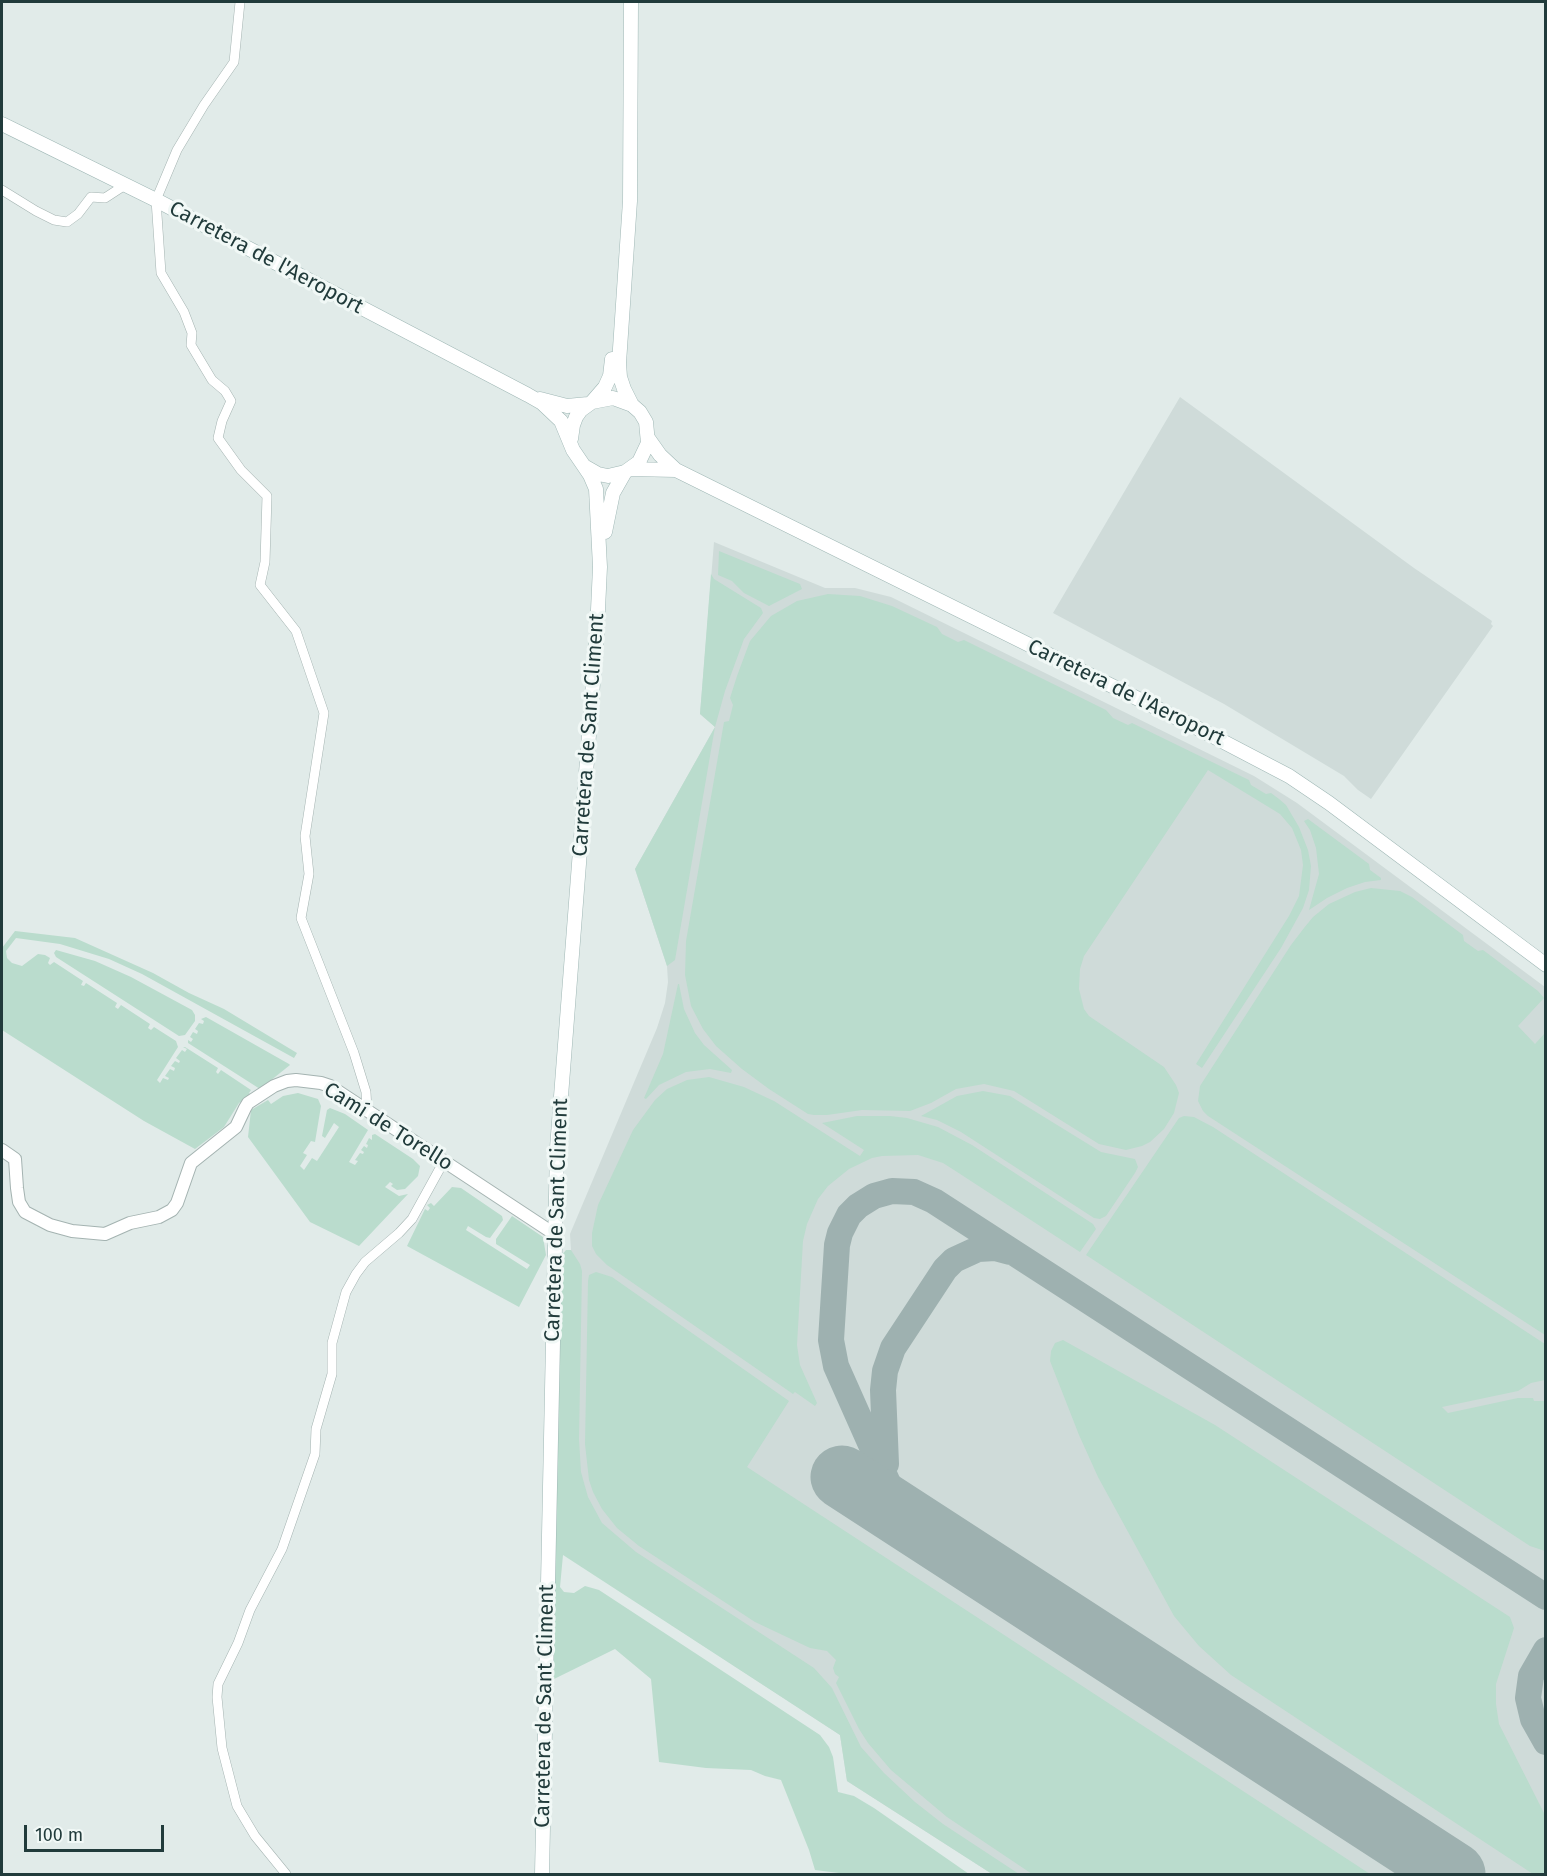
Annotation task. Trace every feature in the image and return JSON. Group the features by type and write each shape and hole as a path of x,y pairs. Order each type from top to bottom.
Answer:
{"main road":[{"path":"600,567 609,503 618,482 645,453 648,438 646,422 632,405 622,383 619,363 630,201 631,2"},
{"name":"Carretera de l'Aeroport","path":"2,124 156,200 528,395"},
{"path":"571,441 573,424 581,410 605,387 610,376 624,202 629,172"},
{"path":"528,395 567,406 613,398 632,405"},
{"path":"528,395 555,414 565,427 577,458 590,475 596,489 600,567"},
{"name":"Carretera de l'Aeroport","path":"648,438 660,455 676,470 1202,729 1289,776 1329,803 1545,965"},
{"path":"583,465 598,474 617,475 628,471"},
{"name":"Carretera de l'Aeroport","path":"628,471 676,470"},
{"name":"Carretera de Sant Climent","path":"542,1875 560,1099 594,683 600,567"}],"street":[{"path":"240,2 234,62 204,105 177,150 156,200 161,273 184,312 192,333 191,345 212,380 225,391 231,400 218,438 241,470 267,496 265,562 260,585 296,631 324,713 305,836 309,874 301,918 354,1053 366,1092 367,1110"},
{"path":"2,190 54,220 67,222 78,214 91,197 105,198 125,185"},
{"name":"Camí de Torello","path":"2,1150 15,1159 16,1188 19,1202 25,1212 50,1226 100,1235 130,1223 166,1214 172,1210 177,1203 191,1163 236,1127 248,1103 279,1084 296,1080 324,1084 556,1235"},
{"path":"286,1875 255,1836 237,1806 222,1748 217,1697 218,1684 238,1643 250,1610 282,1549 315,1454 316,1429 332,1374 332,1343 346,1292 365,1262 412,1219 444,1161"}],"shaded area":[{"path":"1180,397 1414,568 1492,621 1493,626 1371,799 1344,776 1224,704 1053,613"},
{"path":"714,542 825,588 855,588 891,597 1254,776 1297,803 1545,987 1545,1874 992,1874 847,1781 840,1735 563,1554 564,1265 571,1250 570,1234 657,1028 665,1003 668,982 667,966 635,869 715,727 700,714"}],"green space":[{"path":"719,551 800,584 802,589 769,606 744,593 732,581 718,575"},
{"path":"711,574 714,579 761,608 763,613 744,639 715,727 700,714"},
{"path":"828,594 860,596 892,606 937,627 942,634 958,642 964,640 1106,710 1113,718 1128,725 1132,723 1249,780 1251,785 1266,794 1271,793 1286,805 1299,827 1308,850 1311,866 1309,890 1303,908 1281,948 1202,1068 1196,1064 1289,916 1299,896 1303,865 1301,850 1292,828 1280,814 1208,770 1084,956 1080,969 1079,989 1084,1009 1089,1016 1164,1067 1179,1093 1174,1113 1164,1129 1150,1142 1126,1150 1099,1144 1014,1091 984,1084 956,1089 931,1103 910,1111 862,1110 827,1115 808,1114 742,1069 716,1046 703,1029 691,1006 685,975 686,941 724,722 729,721 733,705 730,698 750,641 771,616 797,601"},
{"path":"715,727 675,960 667,966 635,869"},
{"path":"1308,819 1369,864 1370,870 1381,880 1347,888 1309,910 1319,874 1316,848 1310,830 1304,821"},
{"path":"1371,888 1400,891 1412,897 1463,935 1464,941 1478,951 1483,950 1544,998 1518,1026 1535,1044 1545,1033 1545,1335 1208,1116 1198,1101 1200,1086 1304,928 1329,904 1355,892"},
{"path":"15,931 75,938 153,973 224,1009 297,1053 294,1058 142,974 109,959 60,944 16,938 6,951 7,958 12,963 22,966 38,954 45,955 50,958 48,963 50,965 54,962 83,981 81,985 84,986 86,983 117,1003 115,1007 118,1009 121,1005 150,1024 148,1028 151,1030 154,1027 176,1041 178,1047 157,1080 160,1083 163,1078 168,1080 169,1078 165,1076 170,1069 174,1071 175,1068 171,1066 175,1061 179,1063 180,1061 176,1058 182,1050 185,1052 187,1049 183,1047 185,1047 218,1068 216,1072 218,1074 221,1070 251,1090 249,1093 251,1095 239,1103 224,1127 195,1149 144,1121 2,1030 2,948"},
{"path":"56,950 95,961 131,977 192,1010 195,1021 185,1035 179,1036 56,957 54,953"},
{"path":"678,984 684,1009 695,1033 704,1045 732,1070 731,1073 710,1069 686,1072 659,1085 646,1099 644,1098 663,1054"},
{"path":"206,1017 290,1065 260,1089 188,1043 188,1040 191,1042 193,1039 190,1037 193,1032 197,1034 198,1031 195,1029 199,1023 203,1024 204,1021 201,1019"},
{"path":"709,1077 744,1087 774,1101 860,1156 864,1150 822,1123 857,1116 890,1116 907,1118 938,1127 972,1145 1093,1224 1096,1229 1080,1252 943,1163 918,1155 872,1158 849,1169 828,1186 818,1199 807,1224 803,1241 797,1345 800,1365 817,1403 815,1406 795,1392 793,1394 607,1265 596,1254 592,1246 592,1233 598,1205 633,1130 655,1100 667,1089 687,1080"},
{"path":"983,1091 1010,1096 1101,1152 1135,1159 1138,1167 1135,1173 1106,1216 1100,1219 1094,1218 961,1132 937,1120 921,1116 957,1096"},
{"path":"298,1093 318,1099 321,1106 315,1142 311,1141 303,1153 307,1155 300,1166 304,1170 312,1158 317,1161 339,1127 334,1123 325,1138 322,1136 327,1110 330,1108 345,1114 368,1130 349,1162 355,1165 358,1161 355,1160 360,1153 364,1152 361,1150 364,1146 367,1148 369,1138 372,1140 372,1135 375,1134 420,1166 418,1176 405,1189 397,1190 391,1186 393,1184 390,1182 385,1187 399,1196 408,1194 359,1246 310,1222 248,1137 251,1110 268,1100 271,1104 283,1096"},
{"path":"1194,1117 1213,1127 1545,1344 1545,1380 1531,1383 1518,1391 1442,1407 1448,1413 1518,1398 1545,1401 1545,1551 1530,1546 1086,1255 1179,1118"},
{"path":"452,1187 461,1188 502,1216 503,1220 490,1238 468,1226 466,1230 527,1269 530,1265 496,1244 496,1239 512,1216 543,1237 546,1255 519,1307 407,1246 425,1209 428,1211 430,1208 427,1205 431,1203 434,1206"},
{"path":"566,1250 571,1250 582,1271 579,1439 581,1472 588,1497 602,1523 636,1552 814,1668 832,1688 861,1747 884,1773 943,1824 1019,1874 992,1874 847,1781 840,1735 563,1555 560,1587 564,1592 574,1593 585,1586 599,1590 820,1735 833,1757 838,1792 854,1796 874,1808 969,1874 847,1874 815,1870 781,1780 751,1770 706,1768 659,1762 651,1679 615,1649 552,1680 560,1257"},
{"path":"596,1272 612,1277 789,1401 747,1467 1370,1874 1032,1874 947,1817 891,1770 868,1743 836,1683 839,1677 833,1668 836,1660 827,1651 810,1648 755,1622 639,1546 617,1528 602,1509 589,1480 585,1444 588,1281 589,1275"},
{"path":"1063,1340 1215,1425 1510,1617 1514,1628 1496,1684 1496,1704 1499,1724 1545,1815 1545,1874 1533,1874 1231,1675 1199,1646 1174,1616 1098,1477 1079,1435 1050,1361 1055,1343"}],"taxiway":[{"path":"918,1527 905,1513 892,1492 836,1366 831,1340 837,1245 840,1233 849,1215 858,1206 874,1196 892,1191 914,1192 934,1201 1546,1597"},
{"path":"886,1464 883,1390 885,1371 893,1348 945,1269 954,1260 978,1249 995,1248 1010,1252"},
{"path":"1546,1650 1531,1676 1528,1698 1533,1719 1546,1742"}],"runway":[{"path":"842,1477 1454,1874"}]}
